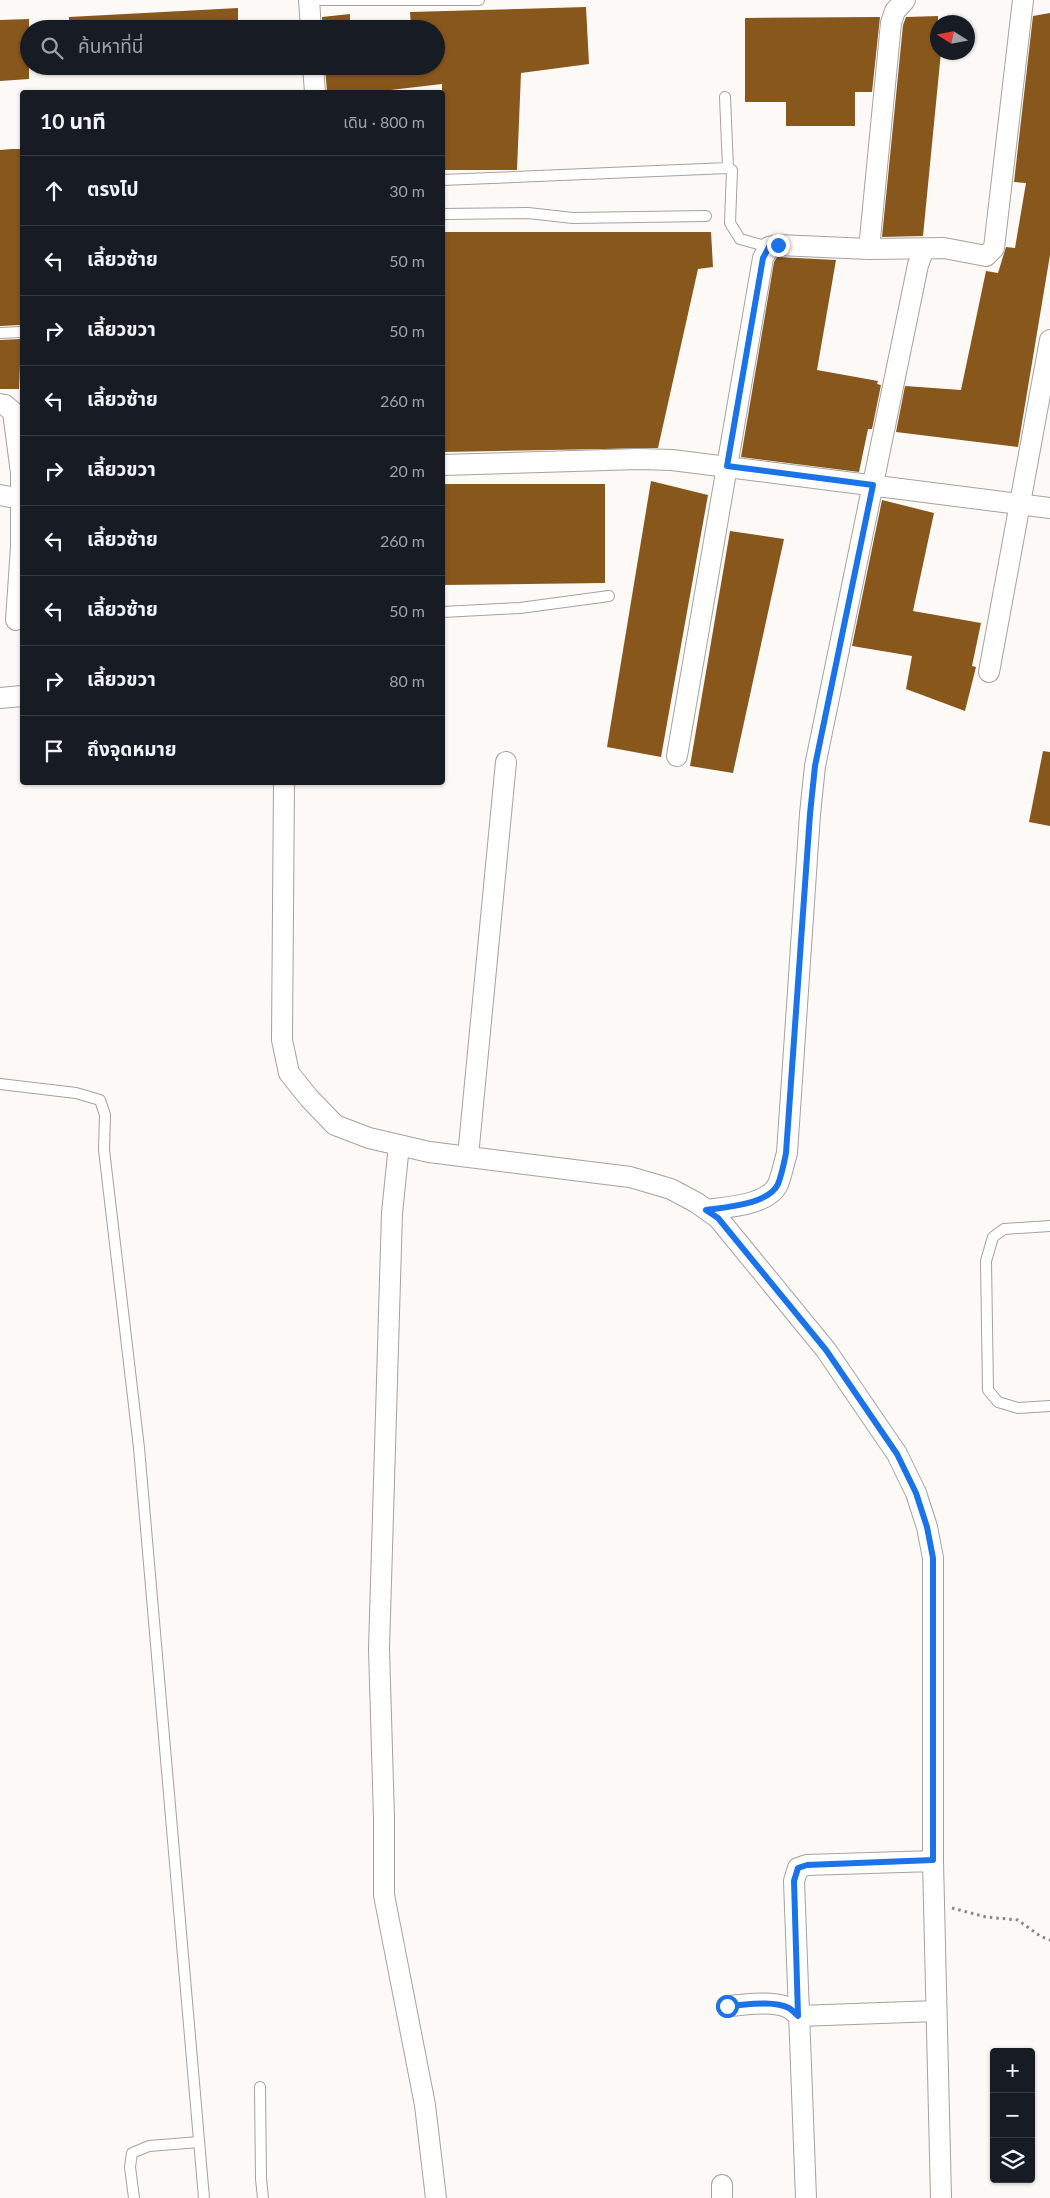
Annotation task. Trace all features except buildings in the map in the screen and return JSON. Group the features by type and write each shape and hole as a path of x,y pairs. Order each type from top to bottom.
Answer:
{"street":[{"path":"309,0 310,20"},
{"path":"869,249 891,23 895,10 905,0"},
{"path":"678,756 763,258 769,247 778,245 869,249 944,248 986,256 994,248 1023,0"},
{"path":"314,75 315,90"},
{"path":"706,1210 738,1205 766,1197 778,1185 786,1153 815,766 918,265 924,249"},
{"path":"989,672 1050,340"},
{"path":"0,404 6,405 13,412 20,463"},
{"path":"445,465 639,459 672,460 1050,508"},
{"path":"0,495 20,499"},
{"path":"13,620 20,557"},
{"path":"0,698 20,696"},
{"path":"468,1156 506,762"},
{"path":"284,785 282,1040 289,1073 309,1098 335,1125 369,1138 429,1152 630,1177 671,1190 706,1210 718,1218 826,1350 897,1454 916,1493 927,1527 933,1558 933,1860 941,2198"},
{"path":"400,1145 392,1213 378,1649 384,1818 384,1895 425,2105 436,2198"},
{"path":"806,2198 794,1881 798,1868 807,1865 933,1860"},
{"path":"727,2006 767,2004 789,2008 798,2016 936,2011"}],"lane":[{"path":"309,0 479,0"},
{"path":"725,97 728,168"},
{"path":"445,180 728,168 732,170 730,223 740,239 769,247"},
{"path":"445,214 528,213 573,218 706,216"},
{"path":"0,333 20,332"},
{"path":"445,612 520,608 609,596"},
{"path":"0,1084 76,1093 100,1100 105,1115 104,1150 140,1448 204,2198"},
{"path":"1050,1226 1004,1229 993,1237 986,1261 988,1390 998,1402 1018,1408 1050,1406"},
{"path":"260,2087 263,2198"},
{"path":"134,2198 130,2167 132,2153 149,2146 199,2142"}],"path":[{"path":"934,1905 986,1916 1018,1920 1040,1936 1050,1940"}],"route":[{"path":"727,2006 767,2004 789,2008 798,2016 794,1881 798,1868 807,1865 933,1860 933,1558 927,1527 916,1493 897,1454 826,1350 718,1218 706,1210 738,1205 766,1197 778,1185 786,1153 815,766 833,671 873,485 727,466 763,258 769,247 778,245"}]}
